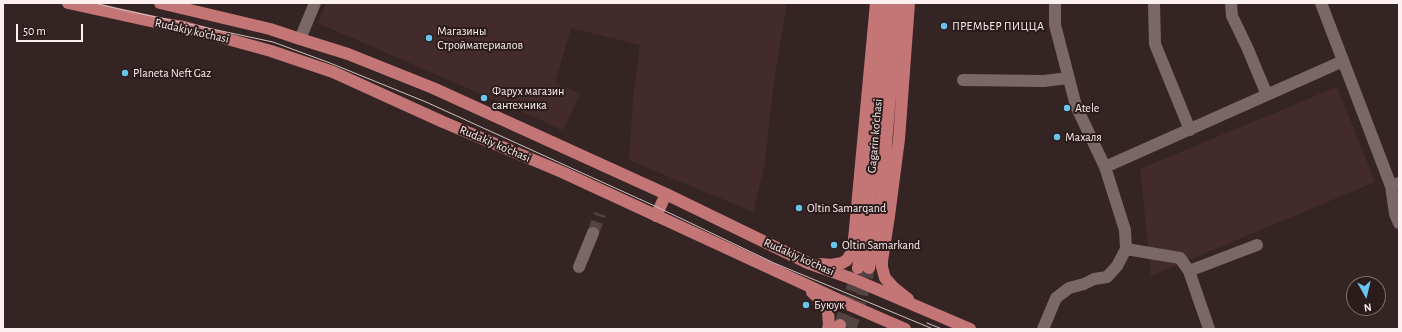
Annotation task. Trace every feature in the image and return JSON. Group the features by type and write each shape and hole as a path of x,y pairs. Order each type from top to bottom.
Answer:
{"main road":[{"name":"Rudakiy ko'chasi","path":"68,3 184,27 271,51 333,72 443,122 562,172 797,281 905,329"},
{"name":"Rudakiy ko'chasi","path":"160,3 270,29 300,38 348,54 433,88 666,194 808,263 853,280 970,329"},
{"path":"808,263 838,265 847,260 852,250 876,3"},
{"name":"Gagarin ko'chasi","path":"888,3 863,268 876,235 881,202 898,3"},
{"path":"909,3 899,139 882,267 885,278 921,309"},
{"path":"656,216 666,194"},
{"path":"797,281 824,303 828,312 828,329"}],"street":[{"path":"300,38 315,3"},
{"path":"1043,329 1056,298 1069,288 1084,284 1094,279 1107,277 1117,266 1126,249 1125,230 1105,167 1076,106 1055,25 1055,3"},
{"path":"1154,3 1155,44 1190,130"},
{"path":"1231,3 1232,16 1267,94"},
{"path":"1321,3 1343,61 1395,184 1395,214 1399,223"},
{"path":"1105,167 1343,61"},
{"path":"963,80 1044,82 1068,78"},
{"path":"579,267 593,233"},
{"path":"1189,271 1257,245"},
{"path":"1126,249 1180,258 1189,271 1208,329"}],"shaded area":[{"path":"326,3 787,3 773,89 765,163 753,212 629,160 633,99 640,45 571,28 555,83 580,94 563,130 318,23"},
{"path":"1337,87 1375,182 1151,276 1140,169"}],"tunnel":[{"path":"593,233 600,214"},
{"path":"850,329 861,300 869,268"},
{"path":"840,325 858,270"}],"tram line":[{"path":"94,3 273,42 330,63 426,102 657,207 774,263 933,329"},
{"path":"927,323 942,329"}],"place":[{"name":"ПРЕМЬЕР ПИЦЦА","path":"944,26"},
{"name":"Магазины Стройматериалов","path":"429,38"},
{"name":"Planeta Neft Gaz","path":"125,73"},
{"name":"Фарух магазин сантехника","path":"484,98"},
{"name":"Atele","path":"1067,108"},
{"name":"Махаля","path":"1057,137"},
{"name":"Oltin Samarqand","path":"799,208"},
{"name":"Oltin Samarkand","path":"834,245"},
{"name":"Буюук","path":"806,305"}]}
